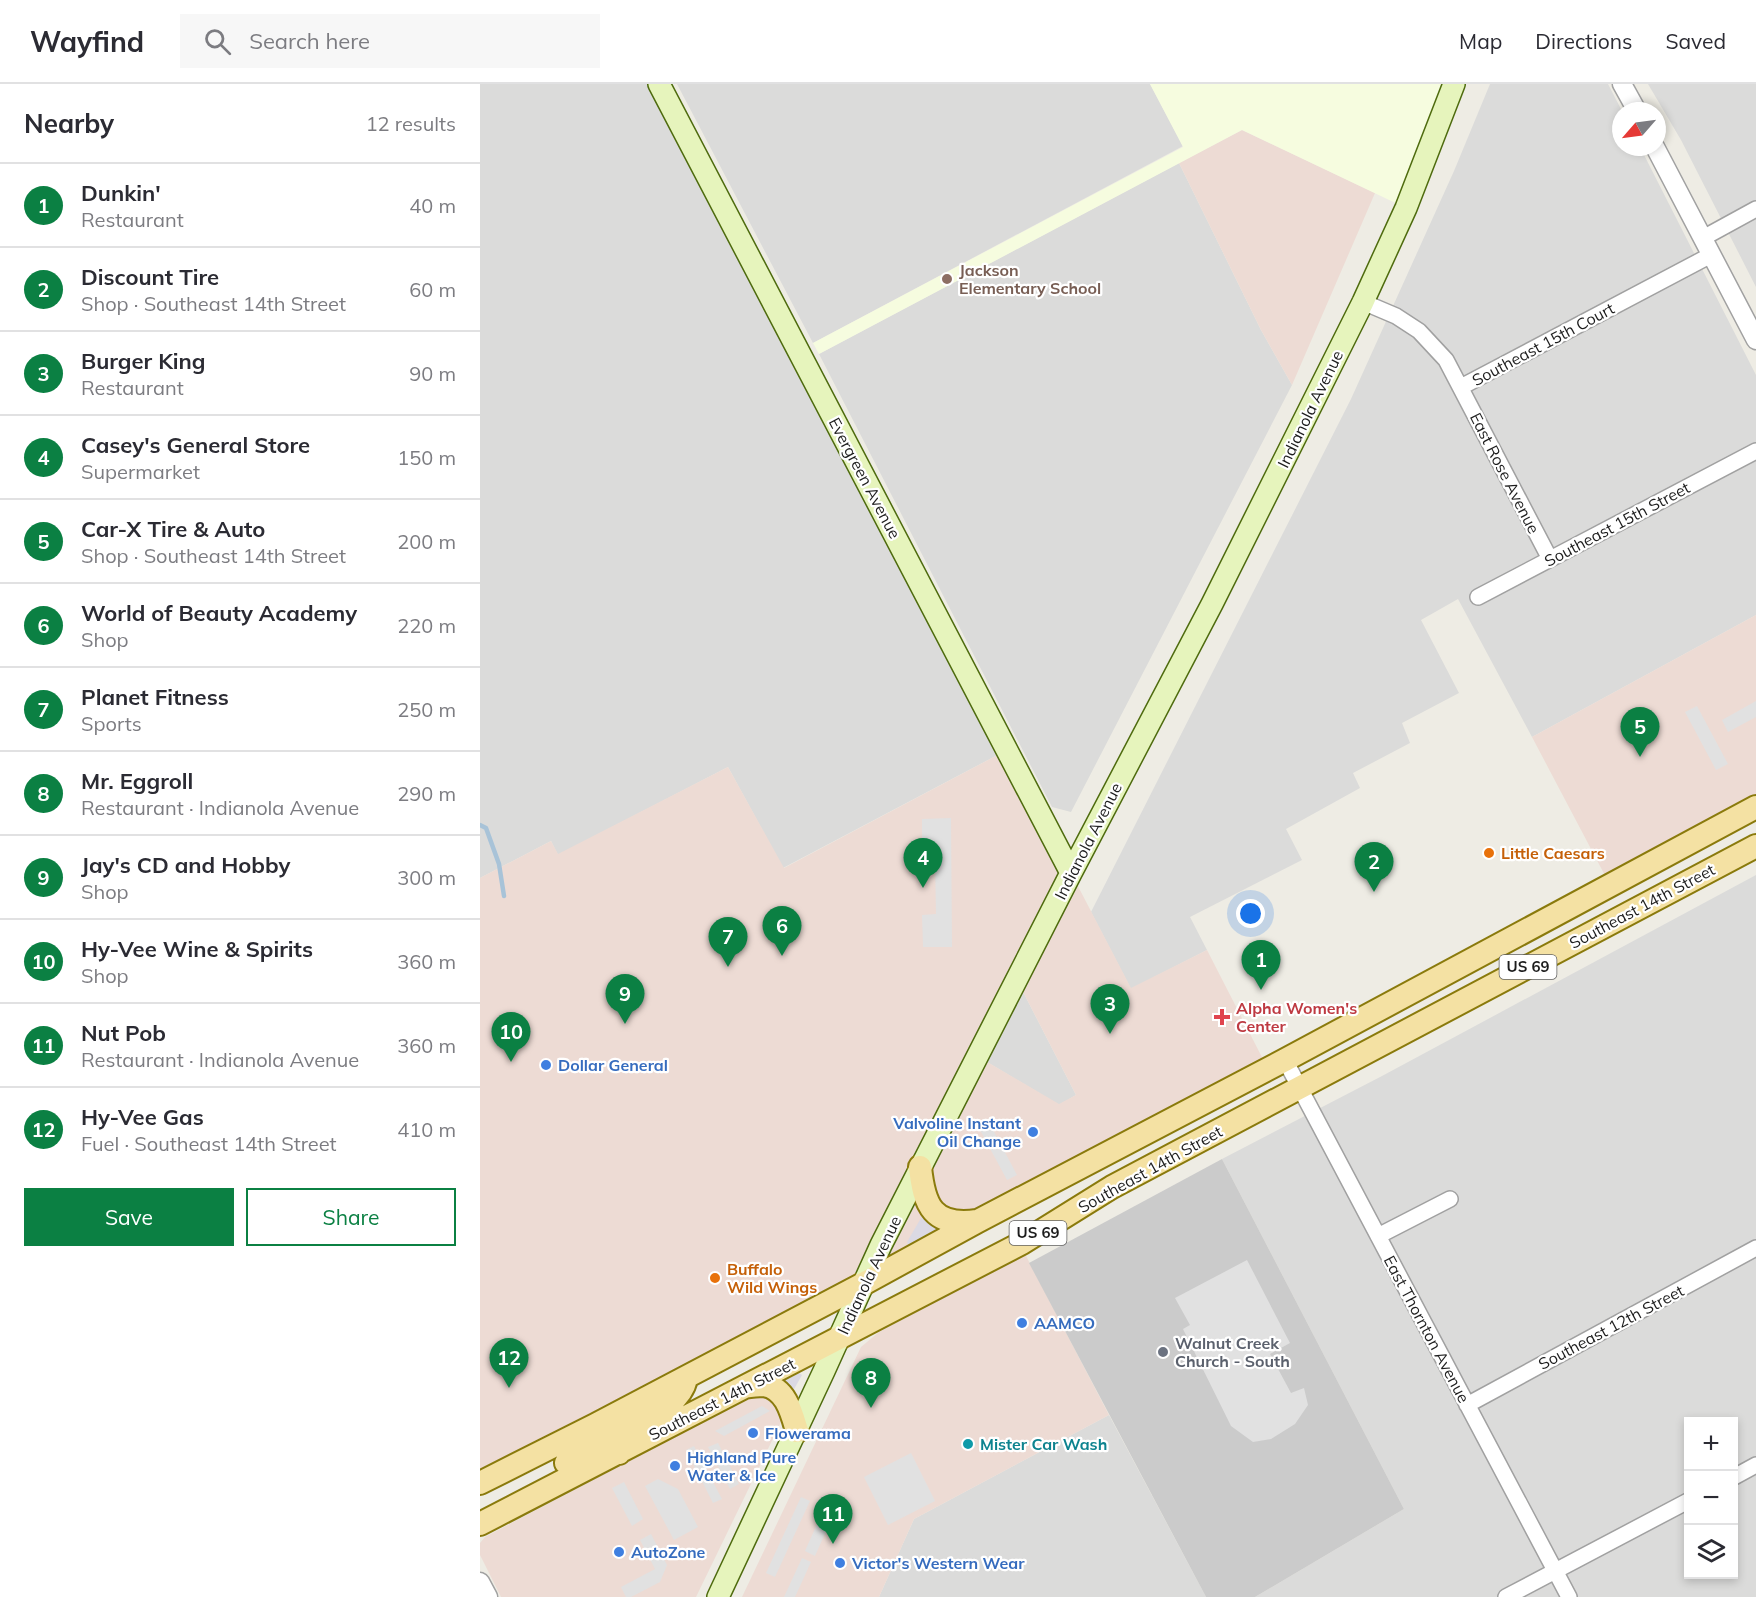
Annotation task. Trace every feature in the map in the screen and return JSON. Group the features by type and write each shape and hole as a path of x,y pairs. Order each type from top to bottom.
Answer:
{"main road":[{"name":"Evergreen Avenue","path":"659,84 1071,873"},
{"name":"Indianola Avenue","path":"718,1597 875,1257 1071,873 1212,604 1363,302 1406,208 1454,84"},
{"name":"Southeast 14th Street","path":"480,1483 863,1284 1756,807"},
{"name":"Southeast 14th Street","path":"480,1524 1022,1243 1112,1187 1756,846"},
{"path":"1538,961 1552,945 1574,930 1634,898 1640,890 1640,884 1634,872"},
{"path":"920,1167 925,1194 935,1213 952,1222 978,1221"},
{"path":"619,1452 615,1441 617,1435 669,1405 680,1395 687,1377"},
{"path":"742,1387 765,1385 781,1394 792,1412 796,1431"},
{"path":"520,1502 533,1484 544,1475 582,1455 596,1444 605,1420"}],"street":[{"path":"1623,84 1632,102"},
{"path":"1660,156 1756,340"},
{"path":"1703,238 1756,209"},
{"name":"Southeast 15th Court","path":"1363,302 1396,316 1424,335 1446,360 1461,387 1712,255"},
{"name":"East Rose Avenue","path":"1461,387 1550,559"},
{"name":"Southeast 15th Street","path":"1478,597 1756,451"},
{"name":"East Thornton Avenue","path":"1285,1060 1569,1597"},
{"path":"1378,1236 1450,1199"},
{"name":"Southeast 12th Street","path":"1467,1405 1756,1248"},
{"path":"1738,1475 1756,1465"},
{"path":"1506,1597 1684,1504"},
{"path":"480,1582 488,1597"}],"shaded area":[{"path":"480,84 659,84 1007,750 783,868 728,767 558,855 551,841 480,878"},
{"path":"677,84 1150,84 1183,146 813,343"},
{"name":"Jackson Elementary School","path":"1150,84 1454,84 1406,208 1242,130 819,354 813,343 1183,147"},
{"path":"1490,84 1608,84 1617,102 1612,102 1612,156 1645,156 1756,375 1756,615 1532,737 1458,599 1421,620 1459,693 1402,723 1410,743 1353,773 1360,788 1286,829 1302,860 1190,917 1207,950 1131,989 1091,912 1351,399 1454,171"},
{"path":"1648,84 1756,84 1756,287 1666,115 1666,102 1659,102"},
{"path":"1242,130 1375,193 1292,385 1261,330 1179,163"},
{"path":"1179,163 1261,330 1292,385 1071,812 1052,807 819,354"},
{"path":"1756,615 1756,807 1610,885 1532,737"},
{"path":"1756,701 1756,717 1728,732 1722,720"},
{"path":"1697,706 1728,764 1716,770 1685,712"},
{"path":"1007,750 1131,988 1207,950 1268,1069 480,1483 480,878 551,841 558,854 728,767 784,868","holes":["1017,980 1076,1095 1059,1104 977,1056"]},
{"path":"951,818 952,947 923,947 922,915 936,914 935,861 922,861 922,819"},
{"path":"1756,875 1756,1597 1255,1597 1404,1509 1222,1159 1382,1076"},
{"path":"1017,980 1076,1095 1059,1105 977,1056"},
{"path":"990,1124 1017,1175 1007,1180 980,1130"},
{"path":"1222,1159 1404,1509 1255,1597 1206,1597 1029,1263"},
{"path":"924,1213 941,1228 909,1246 907,1242"},
{"path":"1025,1254 1109,1415 914,1519 879,1597 742,1597 861,1347 879,1332"},
{"path":"1247,1260 1290,1343 1270,1354 1291,1393 1304,1388 1308,1405 1295,1424 1271,1439 1253,1442 1231,1426 1183,1329 1190,1325 1175,1298"},
{"path":"799,1373 802,1375 793,1391 784,1381"},
{"path":"752,1396 773,1397 782,1420 696,1597 501,1597 480,1555 480,1543 485,1537"},
{"path":"762,1406 770,1411 724,1436 715,1431"},
{"path":"1109,1415 1206,1597 879,1597 914,1519"},
{"path":"718,1443 739,1484 730,1489 708,1447"},
{"path":"694,1446 722,1499 713,1503 686,1450"},
{"path":"911,1453 935,1501 888,1525 864,1477"},
{"path":"658,1479 678,1489 698,1527 674,1540 645,1486"},
{"path":"624,1482 643,1519 632,1526 612,1488"},
{"path":"830,1495 840,1500 815,1556 805,1551"},
{"path":"801,1497 810,1501 775,1577 766,1573"},
{"path":"651,1534 667,1565 660,1582 631,1597 626,1597 621,1587 655,1569 640,1540"},
{"path":"802,1558 811,1562 795,1597 784,1597"}],"waterway":[{"path":"480,825 486,828 499,864 504,896"}],"place":[{"name":"Jackson Elementary School","path":"947,279"},
{"name":"Car-X Tire & Auto","path":"1640,757"},
{"name":"Little Caesars","path":"1489,853"},
{"name":"Casey's General Store","path":"923,888"},
{"name":"Discount Tire","path":"1374,892"},
{"name":"World of Beauty Academy","path":"782,956"},
{"name":"Planet Fitness","path":"728,967"},
{"name":"Dunkin'","path":"1261,990"},
{"name":"Alpha Women's Center","path":"1222,1017"},
{"name":"Jay's CD and Hobby","path":"625,1024"},
{"name":"Burger King","path":"1110,1034"},
{"name":"Hy-Vee Wine & Spirits","path":"511,1062"},
{"name":"Dollar General","path":"546,1065"},
{"name":"Valvoline Instant Oil Change","path":"1033,1132"},
{"name":"Buffalo Wild Wings","path":"715,1278"},
{"name":"AAMCO","path":"1022,1323"},
{"name":"Walnut Creek Church - South","path":"1163,1352"},
{"name":"Hy-Vee Gas","path":"509,1388"},
{"name":"Mr. Eggroll","path":"871,1408"},
{"name":"Flowerama","path":"753,1433"},
{"name":"Mister Car Wash","path":"968,1444"},
{"name":"Highland Pure Water & Ice","path":"675,1466"},
{"name":"Nut Pob","path":"833,1544"},
{"name":"AutoZone","path":"619,1552"},
{"name":"Victor's Western Wear","path":"840,1563"}]}
